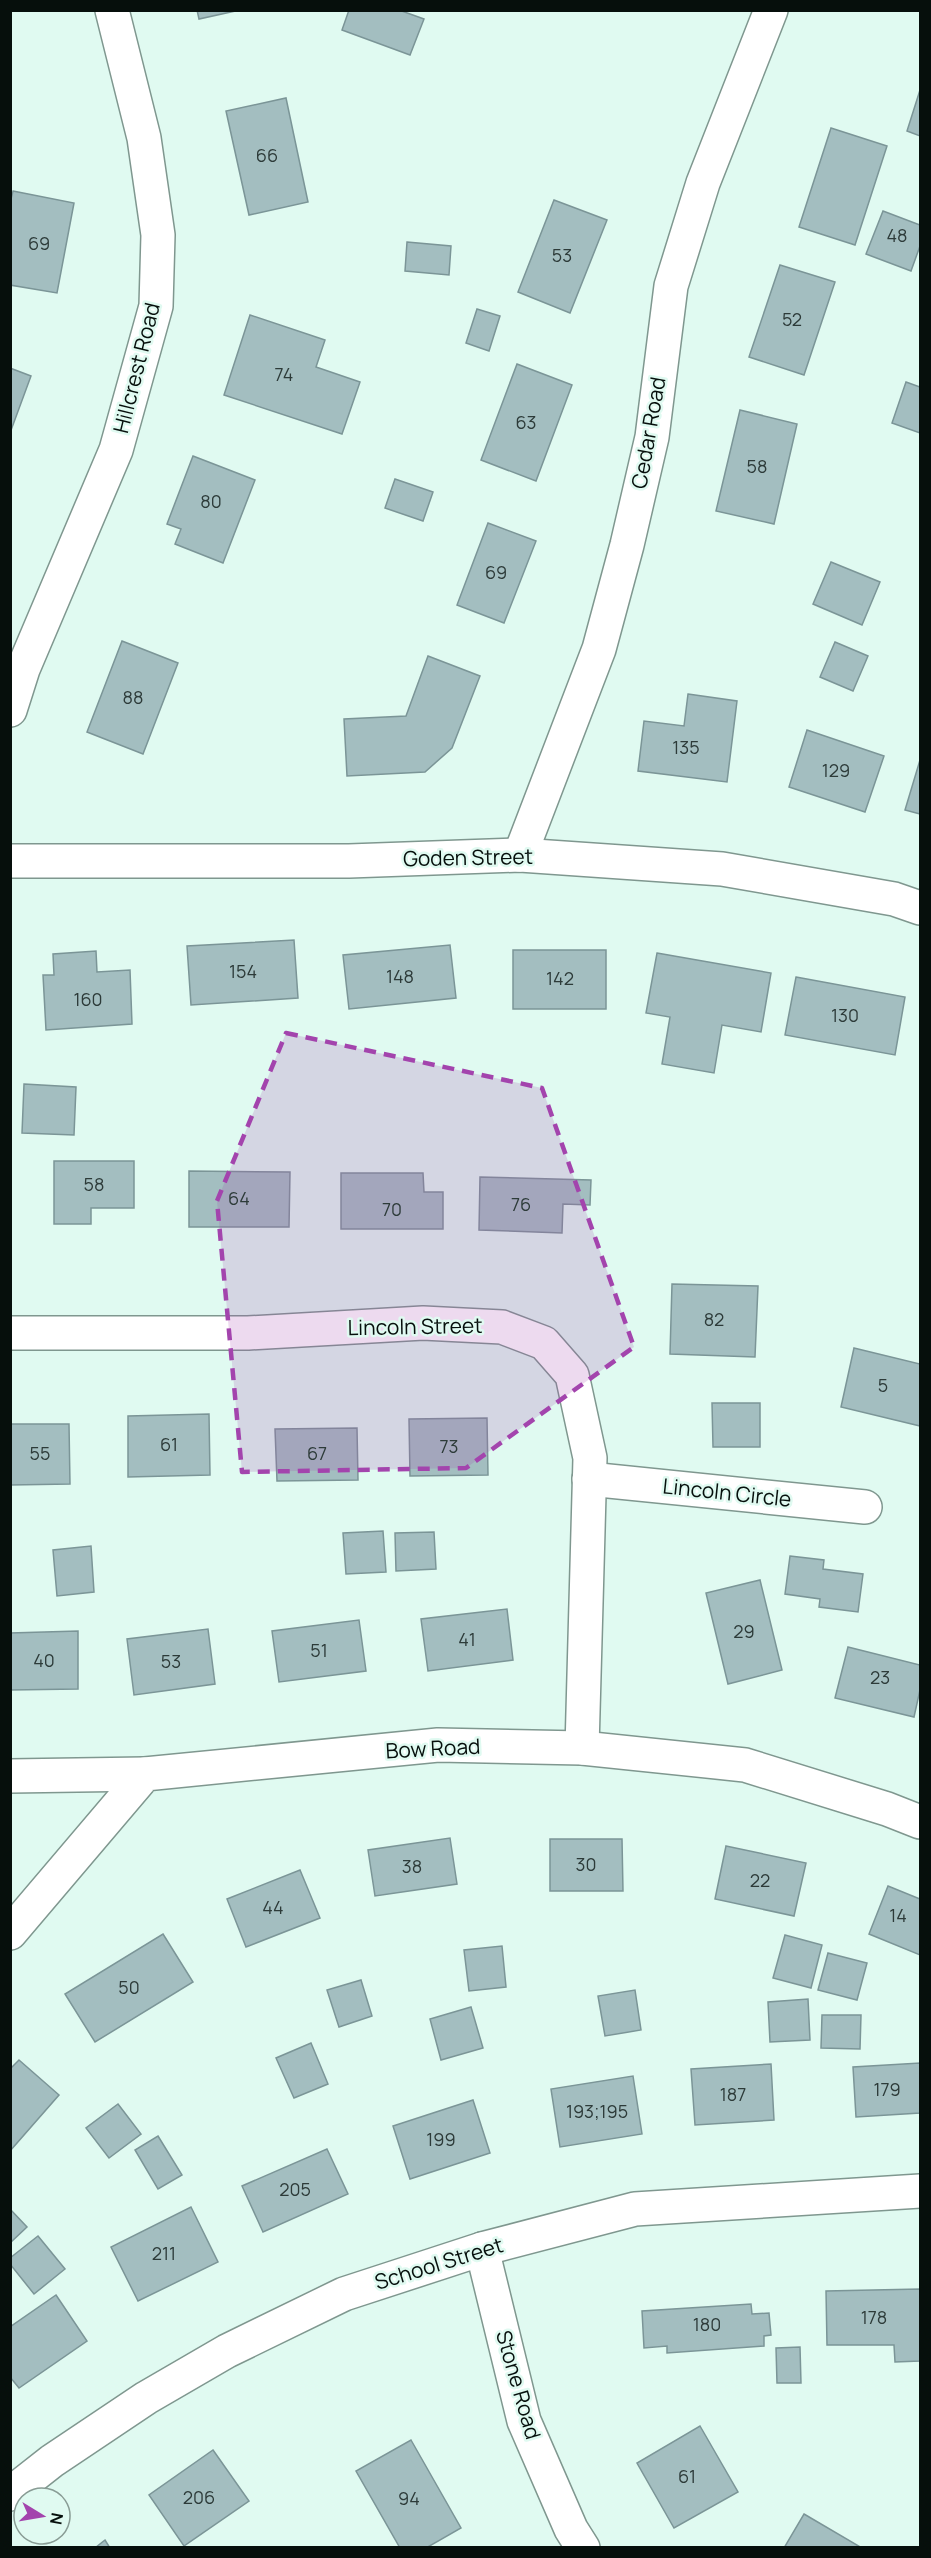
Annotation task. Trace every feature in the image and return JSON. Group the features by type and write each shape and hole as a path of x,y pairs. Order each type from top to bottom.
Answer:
{"street":[{"name":"Hillcrest Road","path":"10,710 23,669 116,450 156,306 157,224 144,138 112,10"},
{"name":"Cedar Road","path":"520,855 599,649 624,557 652,437 671,286 703,183 771,10"},
{"name":"Goden Street","path":"10,861 349,861 520,855 722,869 894,899 921,908"},
{"name":"Lincoln Street","path":"10,1333 248,1333 423,1323 502,1327 544,1343 572,1375 590,1458 582,1748"},
{"name":"Lincoln Circle","path":"589,1479 865,1507"},
{"name":"Bow Road","path":"10,1776 145,1774 438,1745 582,1748 745,1765 887,1809 921,1822"},
{"path":"10,1933 145,1774"},
{"name":"School Street","path":"10,2494 52,2461 136,2404 227,2351 344,2294 482,2249 635,2210 921,2190"},
{"name":"Stone Road","path":"482,2249 524,2421 571,2529 583,2547"}],"highlighted area":[{"path":"286,1033 542,1088 634,1347 466,1468 242,1472 217,1201"}],"building":[{"path":"197,10 240,10 199,19"},
{"path":"349,10 399,10 424,19 410,55 342,30"},
{"path":"920,90 920,136 907,131"},
{"path":"286,98 308,202 249,215 226,111"},
{"path":"831,128 887,146 855,245 799,227"},
{"path":"13,191 74,203 57,293 10,285 10,203"},
{"path":"554,200 607,220 570,313 518,292"},
{"path":"883,211 920,225 920,246 911,271 866,254"},
{"path":"407,242 451,246 449,275 405,271"},
{"path":"780,265 835,282 804,375 749,357"},
{"path":"477,309 500,316 489,351 466,343"},
{"path":"250,315 325,340 316,367 360,382 342,434 224,395"},
{"path":"517,364 572,385 536,481 481,460"},
{"path":"10,368 31,376 10,433"},
{"path":"906,382 920,387 920,433 892,423"},
{"path":"740,410 797,424 774,524 716,511"},
{"path":"193,456 255,480 223,563 175,544 181,529 167,524"},
{"path":"395,479 433,492 423,521 385,508"},
{"path":"488,523 536,541 504,623 457,605"},
{"path":"831,562 880,582 862,625 813,604"},
{"path":"122,641 178,663 143,754 87,732"},
{"path":"835,642 868,656 853,691 820,677"},
{"path":"428,656 480,676 452,748 425,772 347,776 344,719 406,716"},
{"path":"688,694 737,701 727,782 638,771 644,721 684,726"},
{"path":"807,730 884,756 865,812 789,787"},
{"path":"920,760 920,814 905,810"},
{"path":"294,940 298,998 191,1005 187,946"},
{"path":"450,945 456,998 349,1009 343,955"},
{"path":"513,950 606,950 606,1009 513,1009"},
{"path":"96,951 97,972 130,970 132,1024 46,1030 43,975 54,975 53,954"},
{"path":"657,953 771,973 761,1032 722,1025 714,1073 662,1064 670,1017 646,1013"},
{"path":"796,977 905,997 895,1055 785,1035"},
{"path":"24,1084 76,1087 74,1135 22,1133"},
{"path":"54,1161 134,1161 134,1208 91,1208 91,1224 54,1224"},
{"path":"189,1171 290,1172 289,1227 189,1227"},
{"path":"341,1173 423,1173 424,1192 443,1192 443,1229 341,1229"},
{"path":"480,1177 591,1180 590,1205 563,1204 562,1233 479,1230"},
{"path":"672,1284 758,1286 755,1357 670,1354"},
{"path":"854,1348 920,1364 920,1426 841,1407"},
{"path":"712,1403 760,1403 760,1447 713,1447"},
{"path":"209,1414 210,1475 128,1477 128,1416"},
{"path":"487,1418 488,1475 410,1476 409,1419"},
{"path":"10,1424 69,1424 70,1484 10,1485"},
{"path":"357,1428 358,1480 277,1481 275,1429"},
{"path":"383,1531 386,1572 346,1574 343,1533"},
{"path":"434,1532 436,1569 396,1571 395,1533"},
{"path":"91,1546 94,1592 57,1596 53,1550"},
{"path":"790,1556 824,1560 823,1569 863,1574 858,1612 819,1607 820,1599 785,1594"},
{"path":"760,1580 782,1670 728,1684 706,1593"},
{"path":"507,1609 513,1660 428,1671 421,1619"},
{"path":"359,1620 366,1671 279,1682 272,1631"},
{"path":"208,1629 215,1684 134,1695 127,1639"},
{"path":"78,1631 78,1689 10,1690 10,1633"},
{"path":"848,1647 920,1665 920,1690 914,1717 835,1698"},
{"path":"450,1838 457,1884 375,1896 368,1850"},
{"path":"550,1839 622,1839 623,1891 550,1891"},
{"path":"726,1846 806,1863 794,1916 715,1899"},
{"path":"300,1870 320,1918 246,1947 227,1899"},
{"path":"888,1886 920,1899 920,1955 869,1934"},
{"path":"163,1934 193,1982 95,2042 65,1994"},
{"path":"785,1935 822,1945 811,1988 773,1978"},
{"path":"502,1946 506,1987 469,1991 464,1950"},
{"path":"828,1953 867,1963 857,2000 818,1990"},
{"path":"361,1980 372,2016 339,2027 327,1990"},
{"path":"635,1990 641,2030 605,2036 598,1996"},
{"path":"808,1999 810,2040 770,2042 768,2002"},
{"path":"471,2007 483,2048 441,2060 430,2019"},
{"path":"822,2015 861,2015 860,2049 821,2048"},
{"path":"311,2043 328,2084 294,2098 276,2058"},
{"path":"19,2060 59,2095 10,2151 10,2069"},
{"path":"920,2063 920,2113 856,2117 853,2067"},
{"path":"771,2064 774,2120 695,2125 691,2069"},
{"path":"633,2076 642,2134 560,2147 551,2089"},
{"path":"473,2100 490,2153 410,2179 393,2126"},
{"path":"118,2104 141,2134 109,2158 86,2128"},
{"path":"158,2136 182,2175 158,2189 135,2150"},
{"path":"327,2149 348,2194 263,2232 242,2186"},
{"path":"191,2207 218,2262 138,2301 111,2247"},
{"path":"10,2209 27,2227 10,2243"},
{"path":"38,2236 65,2269 34,2294 10,2264 10,2258"},
{"path":"920,2289 920,2361 895,2362 894,2345 827,2345 826,2291"},
{"path":"56,2295 87,2341 19,2388 10,2377 10,2327"},
{"path":"751,2304 752,2314 769,2313 771,2335 764,2336 764,2346 667,2353 667,2346 644,2348 642,2311"},
{"path":"800,2347 801,2383 777,2383 776,2348"},
{"path":"700,2426 738,2492 674,2528 637,2463"},
{"path":"411,2440 461,2528 426,2548 400,2548 356,2471"},
{"path":"213,2450 249,2501 184,2546 149,2495"},
{"path":"804,2514 862,2548 784,2548"},
{"path":"105,2540 110,2548 95,2548"}]}
